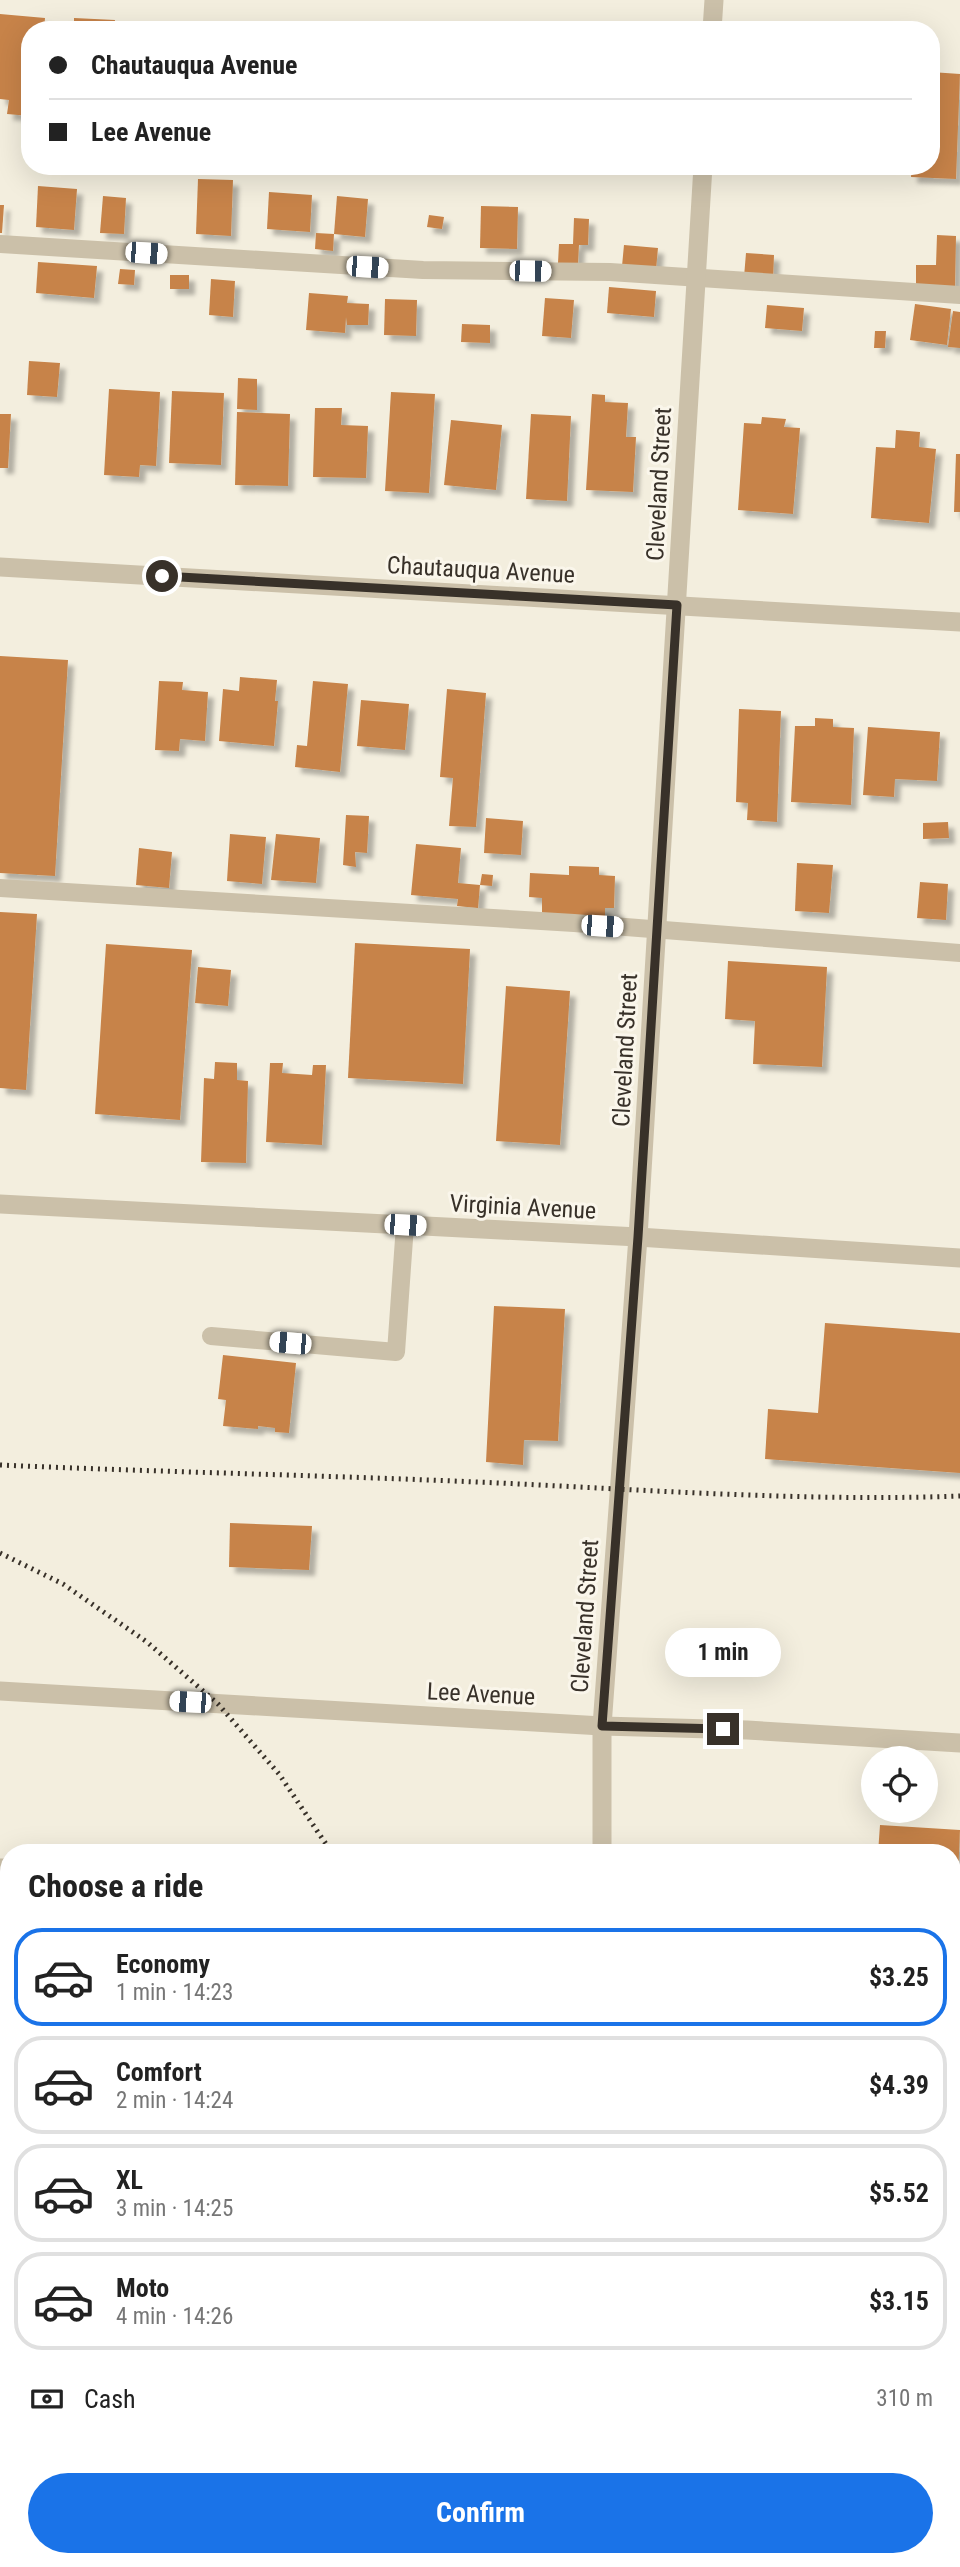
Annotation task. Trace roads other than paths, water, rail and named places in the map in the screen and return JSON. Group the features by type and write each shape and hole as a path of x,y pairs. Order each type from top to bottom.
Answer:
{"street":[{"path":"713,21 714,0"},
{"name":"Cleveland Street","path":"602,1844 602,1726 638,1237 702,175"},
{"name":"Chautauqua Avenue","path":"0,567 960,622"},
{"name":"Virginia Avenue","path":"0,1204 638,1237 960,1258"},
{"name":"Lee Avenue","path":"0,1691 602,1726 747,1730 960,1743"}],"lane":[{"path":"0,244 423,270 610,272 960,295"},
{"path":"0,888 657,930 960,953"},
{"path":"211,1336 396,1352 405,1225"}],"railway":[{"path":"0,1465 779,1496 960,1496"},
{"path":"0,1553 63,1584 147,1642 218,1704 279,1774 326,1844"}]}
